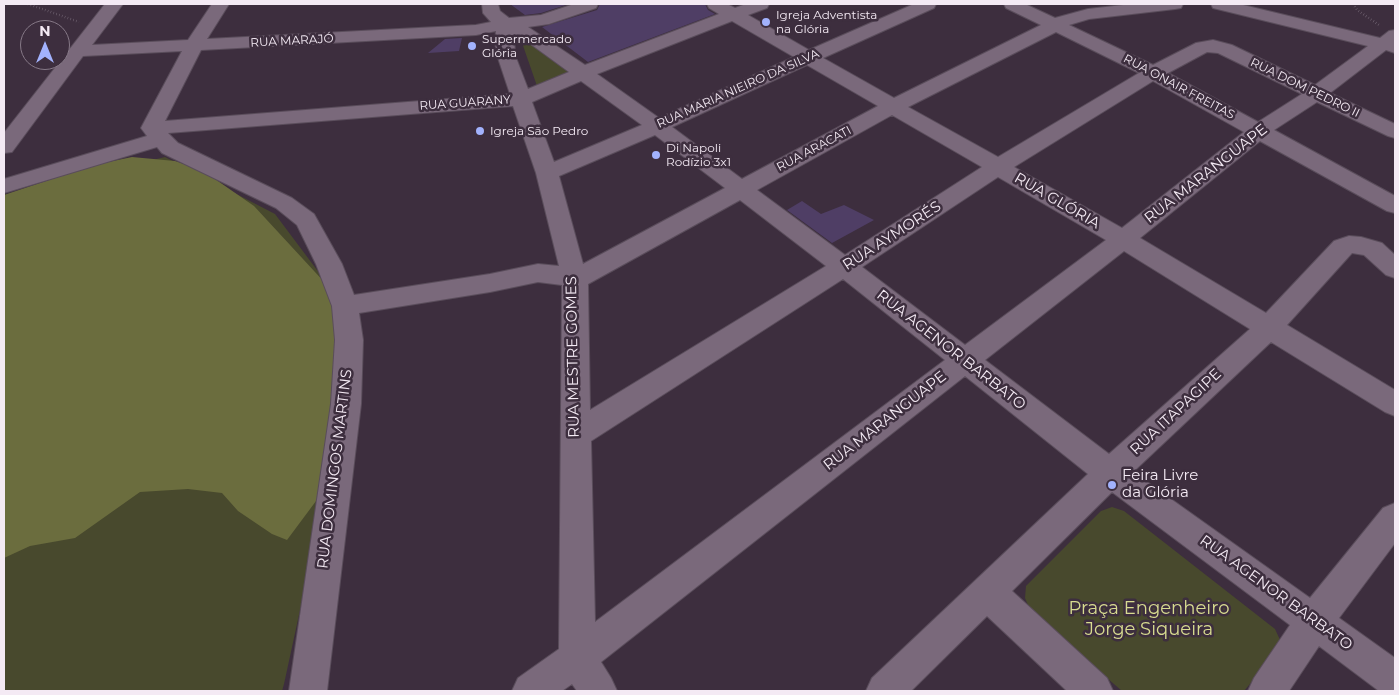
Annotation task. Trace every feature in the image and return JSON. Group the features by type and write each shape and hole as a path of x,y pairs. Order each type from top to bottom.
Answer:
{"street":[{"path":"4,146 114,4"},
{"path":"156,133 197,40 220,4"},
{"path":"490,4 494,16 506,24"},
{"name":"RUA MARAJÓ","path":"87,39 197,40 476,30 542,20 590,4"},
{"name":"RUA GUARANY","path":"4,186 156,133 522,99 724,9 761,4"},
{"name":"RUA MARIA NIEIRO DA SILVA","path":"547,172 657,126 928,4"},
{"name":"RUA ONAIR FREITAS","path":"1012,4 1154,73 1395,206"},
{"name":"RUA ARACATI","path":"575,280 740,188 892,107 1056,25 1077,16 1176,4"},
{"path":"1220,4 1389,38"},
{"name":"RUA GLÓRIA","path":"724,9 1123,239 1395,404"},
{"name":"RUA AGENOR BARBATO","path":"506,24 527,33 657,126 844,267 1110,473 1315,620 1395,680"},
{"name":"RUA MESTRE GOMES","path":"506,24 504,42 506,55 547,172 575,280 577,658"},
{"name":"RUA MARANGUAPE","path":"531,691 577,658 1123,239 1260,130 1317,93 1389,38"},
{"name":"RUA AYMORÉS","path":"575,435 844,267 998,167 1154,73 1202,47 1213,46"},
{"name":"RUA DOM PEDRO II","path":"1213,46 1225,49 1395,132"},
{"name":"RUA DOMINGOS MARTINS","path":"156,133 170,148 284,203 306,220 325,255 345,306 349,340 346,404 308,691"},
{"name":"RUA ITAPAGIPE","path":"885,691 1110,473 1268,328 1343,247 1349,244 1373,249 1395,269"},
{"path":"345,306 490,283 538,273 557,274 575,280"},
{"path":"1267,691 1315,620 1395,518"},
{"path":"987,592 1094,691"},
{"path":"577,658 598,691"}],"path":[{"path":"28,4 87,39"},
{"path":"1353,4 1357,10 1389,38"}],"green space":[{"path":"520,37 571,72 537,86"},
{"path":"132,157 175,161 202,170 254,206 327,285 348,355 319,497 287,540 272,534 238,511 222,493 188,489 140,492 75,538 30,546 4,558 4,195 94,165"},
{"path":"165,157 275,214 320,274 339,330 339,430 282,691 4,691 4,196"},
{"name":"Praça Engenheiro Jorge Siqueira","path":"1112,507 1124,511 1275,629 1281,642 1280,648 1244,691 1122,691 1031,612 1025,598 1026,586 1101,511"}],"building":[{"path":"510,4 569,4 541,13 525,15"},
{"path":"600,4 705,4 708,10 715,14 588,62 542,27 597,10"},
{"path":"462,38 459,51 428,53 445,39"},
{"path":"802,201 821,214 844,205 874,220 832,243 787,210"}],"place":[{"name":"Igreja Adventista na Glória","path":"766,22"},
{"name":"Supermercado Glória","path":"472,46"},
{"name":"Igreja São Pedro","path":"480,131"},
{"name":"Di Napoli Rodízio 3x1","path":"656,155"},
{"name":"Feira Livre da Glória","path":"1112,485"}]}
